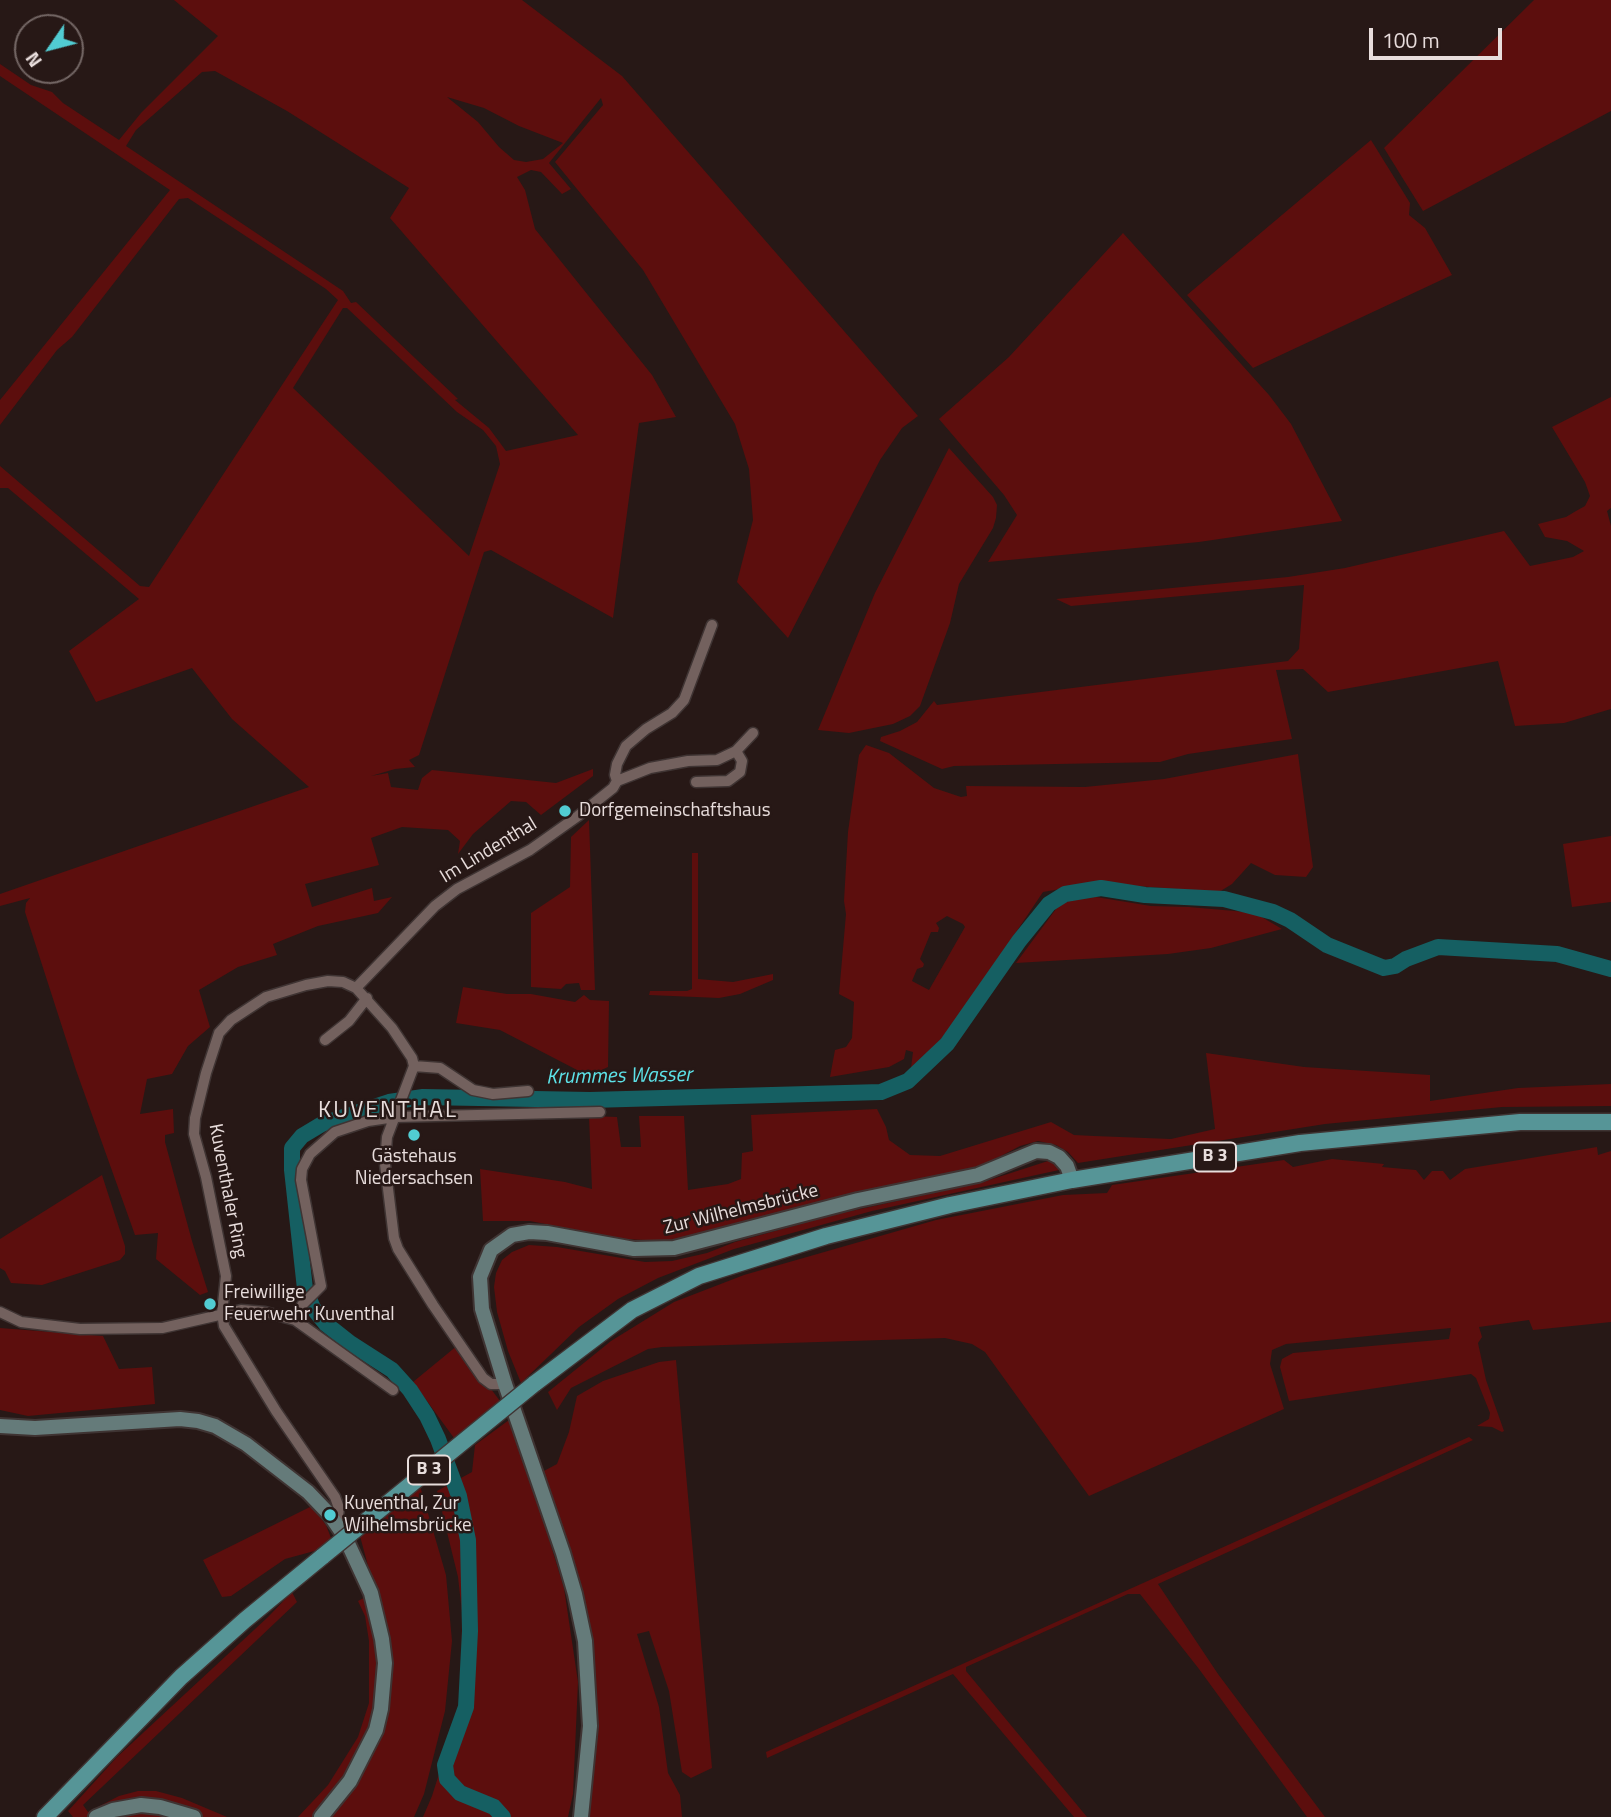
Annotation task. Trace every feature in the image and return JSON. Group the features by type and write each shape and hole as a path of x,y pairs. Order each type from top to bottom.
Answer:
{"main road":[{"name":"B 3","path":"46,1817 181,1677 245,1620 534,1384 632,1310 677,1286 722,1268 826,1236 925,1211 1072,1180 1300,1143 1355,1137 1520,1122 1611,1122"}],"street":[{"path":"712,625 684,700 672,713 646,729 626,747 617,764 617,781 650,768 688,761 717,760 736,751 753,733"},
{"path":"696,782 728,781 740,772 742,761 736,751"},
{"name":"Im Lindenthal","path":"356,988 435,906 457,890 530,850 578,816 613,788 617,781"},
{"name":"Kuventhaler Ring","path":"341,1531 335,1497 276,1411 230,1337 222,1313 226,1276 206,1177 194,1135 195,1118 206,1073 219,1034 230,1020 266,997 328,981 343,982 356,988"},
{"path":"356,988 392,1028 414,1066 387,1137 385,1164 392,1227 398,1249 433,1306 483,1378 491,1384 505,1384"},
{"path":"325,1040 349,1021 367,998"},
{"path":"414,1066 440,1068 473,1090 493,1094 528,1091"},
{"path":"295,1320 302,1305 321,1286 301,1180 305,1161 335,1132 368,1121 395,1117 600,1112"},
{"name":"Zur Wilhelmsbrücke","path":"581,1817 590,1726 583,1630 564,1553 506,1406 505,1384 482,1310 479,1288 486,1258 497,1244 512,1235 529,1232 634,1249 674,1248 858,1200 978,1175 1035,1152 1048,1152 1059,1157 1067,1166 1072,1180"},
{"path":"0,1312 21,1322 80,1329 162,1328 222,1313 254,1310 295,1320 393,1390"},
{"path":"341,1531 358,1526 506,1406"},
{"path":"0,1426 36,1428 180,1419 215,1426 232,1435 308,1492 341,1531 371,1593 385,1663 381,1709 376,1730 358,1768 341,1795 321,1817"},
{"path":"96,1817 113,1810 141,1805 160,1807 194,1817"}],"shaded area":[{"path":"174,0 522,0 622,76 918,416 902,428 880,460 788,638 737,582 753,520 749,469 735,424 643,270 555,162 603,105 601,98 549,163 571,189 562,194 541,172 531,170 517,177 525,190 535,229 652,375 676,417 639,423 613,618 491,550 484,552 419,755 409,760 415,767 371,776 388,773 391,787 418,790 422,778 432,770 556,783 593,769 593,776 541,815 526,802 511,801 473,834 458,854 460,841 448,830 402,827 371,838 379,865 305,884 312,907 372,888 374,901 392,897 378,913 318,926 273,944 277,955 238,967 199,990 210,1027 188,1046 172,1074 147,1079 140,1114 173,1109 174,1133 165,1135 165,1142 208,1292 200,1295 156,1259 158,1233 135,1235 76,1070 25,912 30,898 0,906 0,894 309,787 232,719 192,668 96,702 69,651 139,599 8,488 0,488 0,466 140,586 149,587 338,300 326,289 188,198 179,199 0,425 0,400 170,190 0,76 0,64 14,73 14,84 30,84 52,92 63,103 119,140 141,113 218,36","holes":["215,71 287,111 409,188 390,218 578,435 506,451 489,428 455,400 458,399 356,302 351,303 343,291 126,146 136,130 202,72","447,97 484,108 519,126 563,143 543,159 526,162 514,160 478,122","343,308 347,308 457,412 483,430 496,446 500,464 469,556 293,388"]},
{"path":"1534,0 1611,0 1611,111 1423,211 1384,148"},
{"path":"1371,140 1410,203 1409,215 1425,228 1452,275 1253,368 1187,295"},
{"path":"1123,233 1269,395 1291,424 1342,521 1199,542 988,562 1017,515 1004,495 939,419 1009,357"},
{"path":"1611,397 1611,508 1607,511 1611,526 1611,709 1564,723 1515,726 1498,661 1328,692 1303,669 1276,670 1292,739 1188,754 1160,762 954,766 942,769 880,741 881,737 917,722 934,701 937,705 1288,661 1299,649 1304,585 1071,606 1056,599 1288,577 1345,568 1504,531 1530,566 1573,557 1584,551 1567,541 1545,537 1538,524 1566,517 1585,506 1590,496 1585,482 1552,427"},
{"path":"949,448 993,497 997,505 996,518 993,528 959,584 950,623 920,706 910,716 893,724 849,733 818,730 875,593"},
{"path":"866,745 889,753 934,788 961,797 967,796 966,786 1085,787 1164,779 1298,754 1313,867 1306,877 1275,875 1251,863 1232,884 1219,892 1095,883 1043,892 955,1023 920,1063 911,1068 913,1052 906,1050 904,1059 889,1067 830,1077 835,1050 846,1047 852,1038 854,1002 839,994 846,914 844,901 848,832 859,755","holes":["947,916 965,927 929,990 912,981 917,969 923,967 920,959 931,932 938,932 936,923"]},
{"path":"589,820 595,990 581,990 579,983 566,984 561,989 531,987 531,913 570,887 571,837"},
{"path":"1611,836 1611,902 1572,907 1563,844"},
{"path":"692,853 698,853 698,979 733,982 773,974 773,980 740,994 719,998 649,995 650,991 692,989"},
{"path":"1096,897 1151,906 1246,912 1260,916 1282,929 1211,948 1168,954 1016,963 1056,909 1067,899"},
{"path":"463,987 575,1002 584,995 590,1000 609,1001 608,1067 593,1074 579,1071 500,1030 456,1023"},
{"path":"1206,1053 1304,1067 1430,1075 1430,1101 1518,1088 1611,1084 1611,1106 1502,1107 1325,1124 1078,1163 1068,1152 1056,1145 1038,1141 1020,1146 984,1165 832,1199 668,1241 622,1239 530,1221 483,1221 480,1169 565,1182 592,1189 589,1116 617,1117 621,1147 641,1147 639,1116 684,1116 688,1190 728,1184 741,1179 742,1153 753,1151 751,1115 877,1109 889,1140 910,1155 940,1156 1051,1122 1074,1135 1094,1136 1171,1139 1215,1129"},
{"path":"1597,1147 1598,1155 1611,1151 1611,1322 1533,1330 1529,1320 1479,1327 1482,1337 1478,1343 1486,1380 1504,1431 1502,1432 1492,1427 1477,1426 1489,1419 1490,1413 1476,1378 1471,1374 1289,1401 1280,1367 1282,1359 1293,1353 1449,1339 1451,1328 1286,1344 1272,1350 1270,1364 1284,1409 1089,1496 985,1352 972,1344 945,1338 662,1347 648,1349 571,1388 557,1410 548,1392 611,1341 674,1302 744,1275 936,1220 1063,1195 1107,1193 1112,1185 1284,1160 1293,1167 1332,1159 1384,1164 1382,1167 1416,1170 1424,1180 1432,1171 1443,1171 1450,1180 1465,1169"},
{"path":"1048,1161 1059,1170 872,1211 734,1249 658,1278 618,1299 579,1327 521,1383 508,1351 497,1312 494,1287 496,1273 502,1260 512,1252 529,1245 645,1262 672,1261 833,1215 983,1182"},
{"path":"102,1175 125,1246 125,1254 120,1260 42,1285 11,1283 5,1271 0,1268 0,1239"},
{"path":"0,1328 103,1336 119,1369 152,1367 155,1404 28,1416 0,1410"},
{"path":"458,1345 500,1401 454,1438 413,1382"},
{"path":"676,1360 712,1768 691,1778 682,1772 669,1691 649,1631 637,1634 659,1707 668,1773 680,1795 682,1817 586,1817 594,1759 596,1693 590,1640 542,1472 557,1464 569,1432 577,1396 603,1381 659,1362"},
{"path":"509,1420 530,1477 564,1588 578,1682 573,1794 568,1817 423,1817 461,1704 462,1613 458,1577 437,1491 472,1472 475,1445"},
{"path":"1469,1437 1473,1440 1158,1584 1218,1674 1325,1817 1307,1817 1199,1669 1140,1594 1128,1594 966,1667 966,1671 1087,1817 1074,1817 953,1674 767,1758 766,1752"},
{"path":"420,1486 446,1575 452,1641 445,1711 424,1794 414,1817 298,1817 328,1785 358,1737 369,1703 369,1641 365,1616 358,1601 375,1592 360,1536"},
{"path":"312,1506 326,1525 331,1538 318,1550 285,1559 231,1596 222,1597 203,1560"},
{"path":"292,1592 297,1602 83,1805 88,1812 119,1796 138,1791 156,1791 182,1798 227,1817 73,1817 68,1811 117,1757"}],"waterway":[{"name":"Krummes Wasser","path":"503,1817 494,1807 460,1793 447,1779 445,1765 466,1707 470,1631 468,1540 459,1496 438,1439 410,1390 392,1370 326,1324 313,1308 305,1289 292,1170 292,1148 302,1136 322,1124 389,1102 423,1097 590,1100 881,1092 908,1081 947,1044 1019,941 1049,904 1065,894 1101,888 1145,895 1224,899 1273,912 1327,945 1384,968 1395,966 1438,947 1557,954 1611,969"}],"place":[{"name":"Dorfgemeinschaftshaus","path":"565,811"},
{"name":"Gästehaus Niedersachsen","path":"414,1135"},
{"name":"Freiwillige Feuerwehr Kuventhal","path":"210,1304"},
{"name":"Kuventhal, Zur Wilhelmsbrücke","path":"330,1515"}],"district":[{"name":"KUVENTHAL","path":"388,1111"}]}
